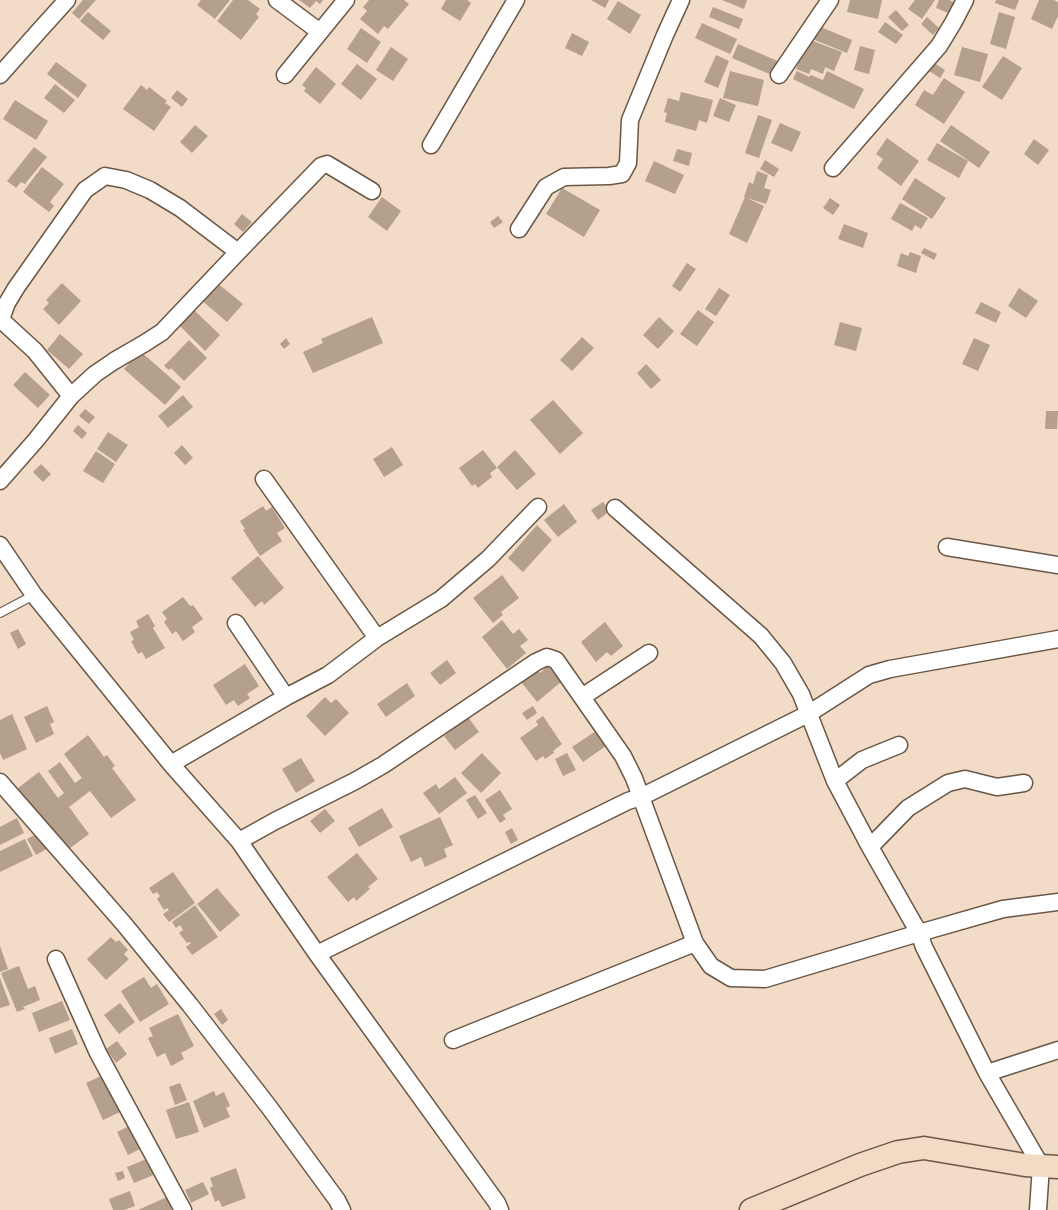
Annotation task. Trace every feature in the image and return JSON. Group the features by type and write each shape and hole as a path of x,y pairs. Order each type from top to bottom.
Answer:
{"street":[{"path":"0,75 68,0"},
{"path":"277,0 320,32"},
{"path":"285,75 346,0"},
{"path":"431,145 516,0"},
{"path":"519,229 546,187 564,177 622,174 628,163 630,120 681,0"},
{"path":"780,75 830,0"},
{"path":"832,168 938,46 954,23 965,0"},
{"path":"0,481 71,396 101,370 162,332 321,166 327,164 372,191"},
{"path":"71,396 35,351 0,319 16,288 85,190 105,176 126,180 150,190 180,208 238,252"},
{"path":"264,480 377,638"},
{"path":"171,764 286,697 328,675 377,638 442,599 488,558 538,507"},
{"path":"615,508 761,636 783,663 801,694 835,781 919,932 924,947 987,1074 1049,1167 1038,1210"},
{"path":"0,545 34,595 171,764 239,841 317,954 497,1203 500,1210"},
{"path":"947,547 1058,565"},
{"path":"236,623 286,697"},
{"path":"317,954 808,714 869,675 890,669 1058,639"},
{"path":"582,697 649,653"},
{"path":"239,841 275,821 355,782 536,662 547,657 556,660 623,756 641,796 695,943 710,966 730,978 765,979 919,932 1003,909 1058,902"},
{"path":"835,781 862,760 899,745"},
{"path":"870,847 908,808 948,783 965,779 997,787 1024,784"},
{"path":"0,782 124,924 190,1005 275,1115 337,1200 342,1210"},
{"path":"453,1040 695,943"},
{"path":"56,959 98,1053 183,1210"},
{"path":"987,1074 1058,1050"},
{"path":"751,1210 860,1165 898,1152 924,1148 1025,1165 1049,1167"}],"lane":[{"path":"0,613 34,595"}],"building":[{"path":"83,0 96,0 79,19 72,13"},
{"path":"201,0 230,0 215,19 197,5"},
{"path":"233,0 248,0 260,9 256,14 259,17 241,40 217,21"},
{"path":"299,0 323,0 320,4 316,1 310,8"},
{"path":"369,0 404,0 409,4 388,29 384,26 378,34 360,19 367,11 363,7"},
{"path":"446,0 467,0 471,3 460,21 441,9"},
{"path":"591,0 609,0 605,8"},
{"path":"722,0 747,0 744,9"},
{"path":"850,0 882,0 878,19 847,12"},
{"path":"915,0 935,0 922,19 908,9"},
{"path":"939,0 949,0 956,3 951,14 936,8"},
{"path":"996,0 1019,0 1015,10 995,3"},
{"path":"1039,0 1054,0 1058,2 1058,16 1052,29 1031,19"},
{"path":"618,1 641,15 630,34 607,19"},
{"path":"713,7 743,19 739,29 709,17"},
{"path":"896,10 909,25 902,31 888,17"},
{"path":"88,12 111,31 103,40 80,21"},
{"path":"999,12 1015,17 1006,49 990,44"},
{"path":"927,17 939,28 933,35 921,24"},
{"path":"885,22 903,35 896,44 878,32"},
{"path":"702,23 737,39 730,54 695,38"},
{"path":"816,25 852,40 847,53 810,38"},
{"path":"361,28 381,42 367,63 347,49"},
{"path":"572,33 589,42 582,56 565,48"},
{"path":"808,39 842,52 834,71 825,67 823,74 811,69 809,74 796,69"},
{"path":"738,44 780,62 774,76 732,58"},
{"path":"860,46 875,50 869,74 854,70"},
{"path":"391,47 408,59 393,81 376,70"},
{"path":"962,47 988,54 980,82 954,75"},
{"path":"716,55 729,61 718,88 704,82"},
{"path":"1003,56 1022,68 1002,100 982,87"},
{"path":"931,61 945,70 940,78 926,69"},
{"path":"56,62 87,85 78,98 47,74"},
{"path":"357,64 377,79 361,100 341,84"},
{"path":"316,67 336,84 320,104 304,91 306,88 302,85"},
{"path":"730,71 764,80 758,106 723,98"},
{"path":"797,71 809,77 811,75 823,80 827,71 864,89 854,109 793,79"},
{"path":"944,78 965,92 944,124 915,105 924,90 933,95"},
{"path":"55,84 75,100 64,113 44,98"},
{"path":"141,85 147,90 149,87 167,101 165,103 171,107 154,131 123,109"},
{"path":"177,90 188,99 182,107 171,98"},
{"path":"681,92 713,100 707,123 699,120 696,131 665,122 667,113 664,112 668,98 679,101"},
{"path":"720,98 736,105 729,122 713,116"},
{"path":"15,100 48,121 36,140 3,119"},
{"path":"758,115 772,120 759,158 745,153"},
{"path":"780,123 801,132 792,152 771,143"},
{"path":"195,125 208,136 192,153 180,142"},
{"path":"951,125 990,152 979,168 940,141"},
{"path":"887,138 919,161 901,186 877,168 883,159 876,154"},
{"path":"1034,139 1049,150 1038,165 1024,154"},
{"path":"937,143 968,161 959,178 927,160"},
{"path":"34,147 47,157 25,184 21,182 16,188 7,181"},
{"path":"677,149 692,153 689,166 673,161"},
{"path":"765,160 779,169 774,177 760,169"},
{"path":"654,161 684,175 675,194 645,181"},
{"path":"42,167 64,184 50,202 54,206 49,212 23,192"},
{"path":"757,171 768,175 764,188 771,190 766,204 747,198 764,206 747,243 729,234 745,197 749,182 753,184"},
{"path":"915,178 946,198 932,219 902,199"},
{"path":"562,188 600,210 584,237 546,214"},
{"path":"382,197 401,211 387,231 368,217"},
{"path":"830,198 840,205 833,215 823,208"},
{"path":"900,203 928,218 921,229 915,225 912,231 891,219"},
{"path":"242,214 252,222 243,232 234,224"},
{"path":"498,216 503,222 494,228 490,222"},
{"path":"844,224 868,233 863,248 838,239"},
{"path":"924,248 937,254 934,260 921,253"},
{"path":"910,252 921,256 916,273 897,266 901,253 908,256"},
{"path":"687,263 696,269 680,292 672,286"},
{"path":"216,282 243,304 227,322 201,300"},
{"path":"62,283 81,301 59,325 43,309 49,303 46,300"},
{"path":"719,288 730,295 716,316 705,309"},
{"path":"1019,288 1038,301 1026,318 1008,306"},
{"path":"981,302 1001,312 996,323 975,313"},
{"path":"192,308 220,335 205,351 178,324"},
{"path":"698,310 714,322 697,346 680,334"},
{"path":"372,317 383,343 313,373 303,352 323,343 321,339"},
{"path":"659,317 674,331 658,349 643,335"},
{"path":"840,322 862,328 856,351 834,345"},
{"path":"60,334 83,354 69,369 47,350"},
{"path":"582,337 594,348 572,371 560,360"},
{"path":"286,338 290,344 284,349 280,344"},
{"path":"974,338 990,345 978,371 962,364"},
{"path":"189,340 207,358 184,381 171,368 169,370 164,366"},
{"path":"140,351 181,387 165,405 124,369"},
{"path":"646,364 661,380 651,389 637,373"},
{"path":"25,372 50,395 38,408 13,385"},
{"path":"183,395 193,407 168,428 158,416"},
{"path":"553,400 583,433 560,454 530,420"},
{"path":"85,409 95,417 89,424 79,416"},
{"path":"1046,411 1058,411 1057,429 1045,429"},
{"path":"78,425 87,433 82,439 73,431"},
{"path":"108,432 128,445 116,462 97,449"},
{"path":"182,445 193,458 185,465 174,453"},
{"path":"392,447 403,465 384,477 373,459"},
{"path":"483,450 497,468 490,473 492,477 478,488 475,484 472,486 459,468"},
{"path":"515,450 536,474 517,490 497,467"},
{"path":"96,451 115,464 103,483 83,471"},
{"path":"41,464 51,474 43,482 33,472"},
{"path":"603,502 610,511 598,520 591,510"},
{"path":"564,504 577,522 558,537 544,520"},
{"path":"263,506 266,511 272,507 285,528 277,533 282,541 260,556 243,530 245,529 240,521"},
{"path":"537,525 552,540 523,572 508,558"},
{"path":"258,556 284,588 264,605 262,601 255,607 231,578"},
{"path":"502,575 519,598 501,612 503,615 493,623 473,598"},
{"path":"183,597 190,606 193,605 203,619 192,627 195,632 183,641 176,631 172,634 164,622 167,619 162,612"},
{"path":"148,614 155,626 153,628 165,648 146,659 142,652 138,654 131,641 134,640 130,632 139,627 136,621"},
{"path":"502,620 513,634 519,629 528,640 520,646 526,653 507,669 482,637"},
{"path":"605,622 623,646 611,656 607,652 596,662 581,642"},
{"path":"18,629 26,644 18,649 10,633"},
{"path":"447,660 456,673 440,685 430,673"},
{"path":"245,664 259,686 247,694 250,698 238,706 234,700 226,705 213,685"},
{"path":"548,666 561,682 537,702 522,683 538,670 540,673"},
{"path":"407,683 415,696 386,717 377,704"},
{"path":"325,697 331,703 336,699 349,713 325,736 306,716"},
{"path":"47,706 54,722 50,724 54,734 36,743 24,717"},
{"path":"533,706 537,713 527,720 522,713"},
{"path":"12,714 27,749 3,760 0,753 0,720"},
{"path":"543,716 562,744 545,759 543,756 536,761 520,738 538,725 536,721"},
{"path":"468,717 479,732 455,750 444,736"},
{"path":"596,731 606,746 583,762 572,747"},
{"path":"88,735 104,757 107,755 115,766 112,768 136,800 111,818 90,791 69,807 89,834 65,852 18,788 39,772 58,798 64,793 48,771 60,762 75,783 82,778 64,754"},
{"path":"482,753 501,773 481,793 461,773"},
{"path":"567,753 576,770 563,776 555,759"},
{"path":"301,758 315,781 296,793 282,769"},
{"path":"455,777 467,793 439,814 423,793 436,784 439,789"},
{"path":"500,790 512,809 503,815 506,819 500,823 485,800"},
{"path":"475,795 487,813 478,819 466,800"},
{"path":"382,808 393,827 359,847 348,828"},
{"path":"325,809 335,821 320,833 310,821"},
{"path":"440,817 453,845 444,849 447,857 425,867 421,857 411,862 399,836"},
{"path":"17,818 24,833 0,845 0,827"},
{"path":"512,828 518,840 511,844 505,832"},
{"path":"40,832 48,848 36,855 27,839"},
{"path":"25,839 33,856 0,872 0,851"},
{"path":"357,853 378,879 356,901 354,897 348,902 327,877"},
{"path":"173,872 195,903 169,922 163,914 169,910 167,908 164,910 157,899 160,896 157,892 153,894 149,888"},
{"path":"217,888 240,915 220,932 197,904"},
{"path":"195,905 218,937 192,955 186,947 191,943 187,943 179,933 183,930 180,925 176,928 172,922"},
{"path":"111,937 116,942 119,940 128,950 124,954 129,959 106,980 87,959"},
{"path":"0,946 8,969 0,972"},
{"path":"19,966 28,989 35,986 40,1000 23,1007 25,1009 17,1012 1,973"},
{"path":"144,977 151,988 157,984 169,1004 140,1022 121,991"},
{"path":"0,978 10,1005 0,1008"},
{"path":"62,1001 70,1020 39,1032 32,1013"},
{"path":"120,1003 135,1022 119,1034 104,1015"},
{"path":"221,1009 228,1020 222,1025 214,1014"},
{"path":"178,1014 194,1046 181,1053 184,1059 171,1066 165,1053 157,1057 148,1038 153,1036 149,1028"},
{"path":"72,1029 78,1044 55,1054 49,1038"},
{"path":"117,1041 127,1054 116,1063 106,1049"},
{"path":"103,1075 120,1112 103,1120 86,1083"},
{"path":"180,1083 187,1100 175,1105 169,1087"},
{"path":"214,1091 216,1096 224,1092 230,1106 226,1108 230,1117 204,1128 193,1101"},
{"path":"189,1102 199,1132 176,1139 166,1110"},
{"path":"131,1125 142,1148 128,1155 117,1132"},
{"path":"149,1158 156,1174 134,1183 127,1167"},
{"path":"236,1168 246,1198 222,1207 219,1200 215,1202 210,1188 213,1186 210,1178"},
{"path":"123,1171 125,1178 118,1181 115,1173"},
{"path":"203,1182 209,1194 191,1203 185,1190"},
{"path":"130,1191 135,1206 124,1210 113,1210 109,1199"},
{"path":"167,1197 172,1210 138,1210"}]}
